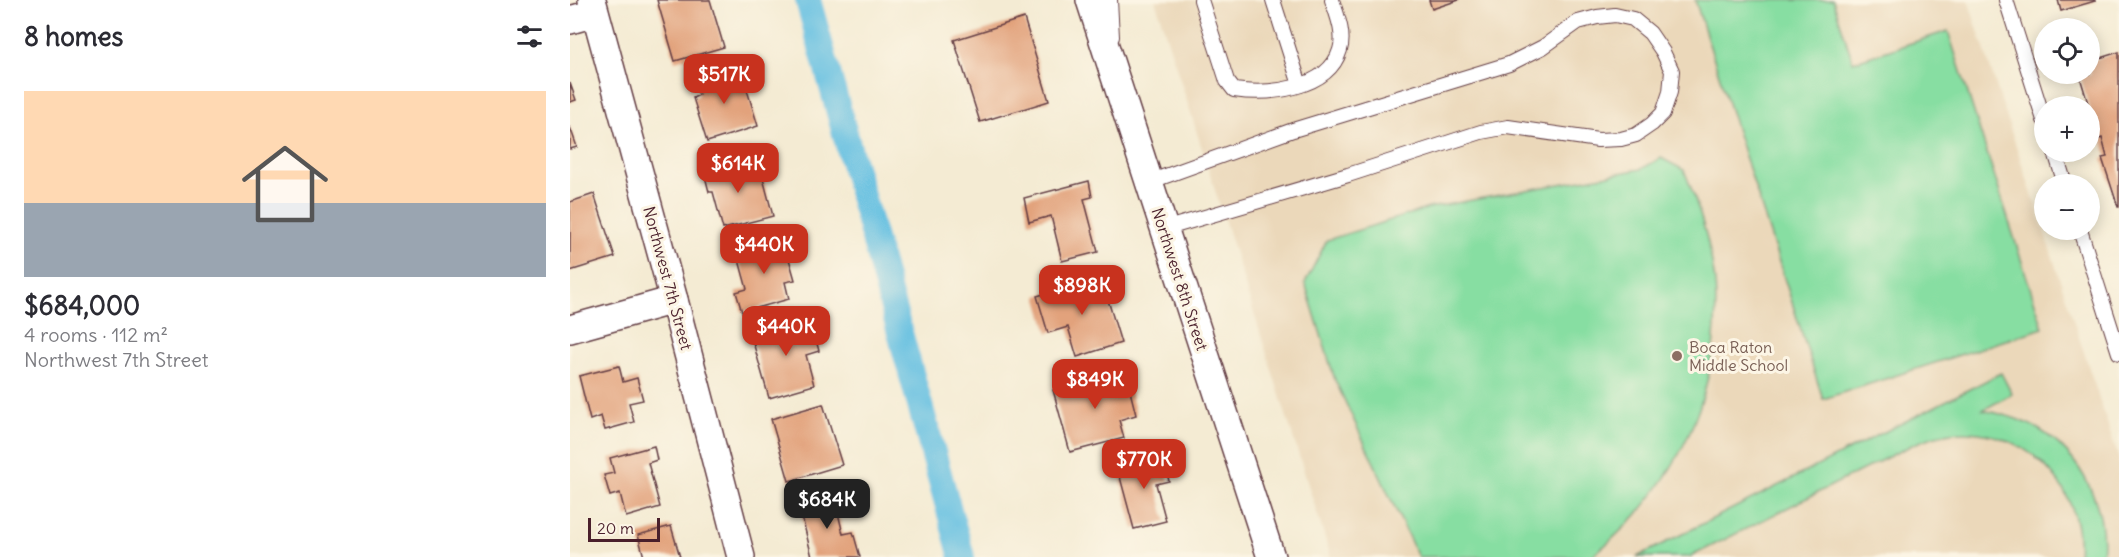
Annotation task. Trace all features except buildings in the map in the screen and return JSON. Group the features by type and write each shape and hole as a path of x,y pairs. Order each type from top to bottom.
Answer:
{"street":[{"name":"Northwest 8th Street","path":"1090,0 1270,557"},
{"name":"Northwest 7th Street","path":"586,11 674,300 741,557"},
{"path":"570,328 674,300"}],"lane":[{"path":"1110,0 1113,72"},
{"path":"1201,0 1227,81 1234,90 1249,92 1275,91 1299,85 1315,79 1329,69 1341,50 1340,25 1332,0"},
{"path":"1273,0 1299,85"},
{"path":"2006,0 2036,96"},
{"path":"1149,182 1293,130 1509,64 1543,47 1578,22 1597,17 1615,15 1633,19 1650,33 1663,52 1671,71 1670,92 1663,113 1636,135 1621,140 1598,140 1508,127 1481,132 1164,229"},
{"path":"2083,240 2119,352"}],"shaded area":[{"name":"Boca Raton Middle School","path":"1155,0 1968,0 2034,201 2034,240 2047,240 2119,459 2119,557 1331,557"}],"green space":[{"path":"1695,0 1833,0 1853,62 1948,31 2043,328 1823,399"},
{"path":"1661,158 1684,170 1706,234 1716,288 1715,326 1704,393 1679,455 1640,510 1617,535 1591,557 1418,557 1335,380 1305,283 1327,240 1429,208 1641,169"},
{"path":"2001,373 2012,394 1983,410 2012,417 2033,426 2055,441 2068,454 2089,485 2096,502 2101,520 2102,557 2078,557 2078,533 2063,489 2050,470 2033,455 2013,443 1991,435 1953,432 1914,444 1690,557 1637,557"}],"waterway":[{"path":"808,0 962,557"}],"place":[{"name":"Boca Raton Middle School","path":"1677,356"}]}
